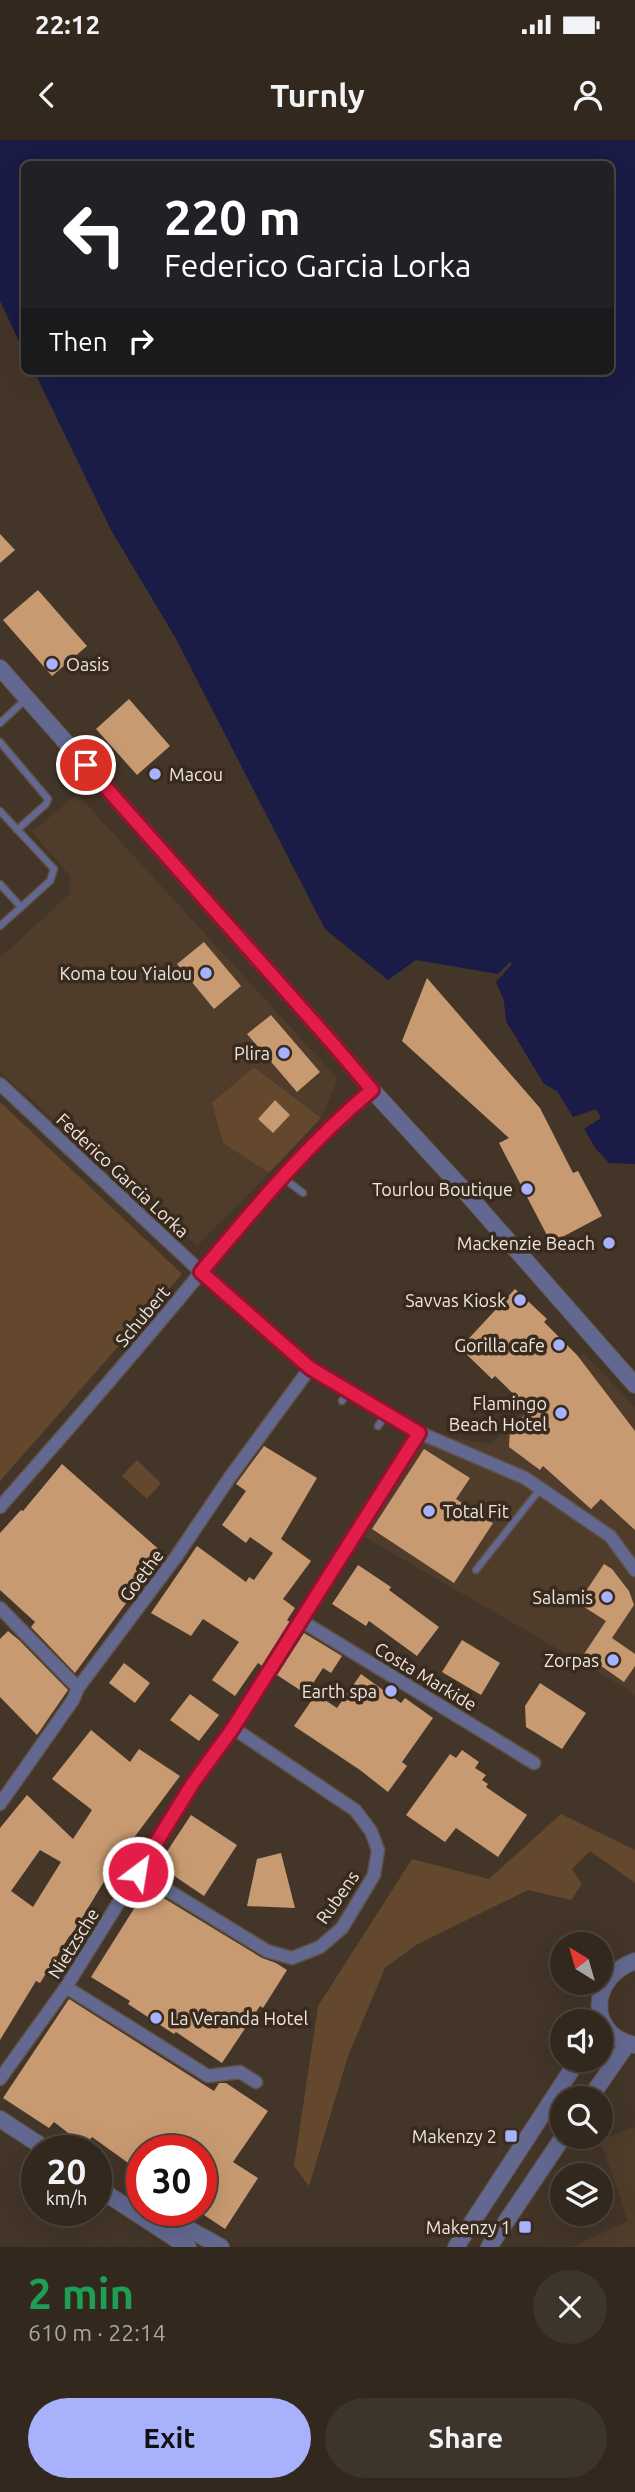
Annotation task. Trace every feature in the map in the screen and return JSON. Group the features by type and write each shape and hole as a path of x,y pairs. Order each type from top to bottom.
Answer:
{"street":[{"path":"0,668 635,1385"},
{"name":"Federico Garcia Lorka","path":"0,1084 201,1272 345,1396 386,1414 419,1433 525,1478 610,1536 635,1570"},
{"name":"Schubert","path":"0,1507 282,1177 335,1121 372,1090"},
{"name":"Goethe","path":"0,1804 73,1700 78,1688 176,1557 230,1477 310,1368"},
{"name":"Nietzsche","path":"0,2079 66,1987 193,1783 233,1728 419,1433"},
{"path":"0,1608 78,1688"},
{"name":"Costa Markide","path":"300,1620 534,1763"},
{"name":"Rubens","path":"138,1872 267,1951 292,1958 320,1948 342,1928 374,1875 378,1850 371,1831 355,1810 233,1728"},
{"path":"600,2009 601,1991 608,1977 620,1966 635,1961"},
{"path":"66,1987 208,2076 240,2072 256,2082"},
{"path":"599,2086 631,2044 613,2033"},
{"path":"456,2247 570,2072"},
{"path":"0,2119 24,2135"},
{"path":"489,2247 555,2149"},
{"path":"112,2197 188,2247"},
{"path":"441,2247 462,2233 488,2200"},
{"path":"183,2226 221,2247"}],"lane":[{"path":"0,723 27,698"},
{"path":"0,742 48,799 46,804 17,830"},
{"path":"0,811 54,869 50,881 0,926"},
{"path":"0,884 21,907"},
{"path":"282,1177 303,1193"},
{"path":"378,1426 386,1414"},
{"path":"476,1570 541,1488"}],"shaded area":[{"path":"0,140 635,140 635,1164 609,1163 596,1149 584,1129 601,1118 596,1109 573,1117 557,1091 544,1084 506,1021 504,1001 496,982 512,964 510,962 498,974 416,960 388,980 325,929 175,637 111,530 36,375 614,375 614,161 21,161 21,346 0,301"},
{"path":"77,794 338,1079 321,1118 254,1067 223,1143 269,1173 197,1246 0,1072 0,958 69,894 70,876 32,832"},
{"path":"254,1067 321,1118 269,1173 223,1143 212,1103","holes":["275,1100 290,1115 273,1132 258,1119"]},
{"path":"0,1102 182,1274 0,1481"},
{"path":"583,1352 635,1407 635,1696 356,1532 420,1433 491,1444"},
{"path":"137,1460 161,1483 147,1499 122,1476"},
{"path":"561,1814 635,1850 635,1883 590,1851 572,1869 582,1884 571,1900 528,1890 416,1945 385,1968 348,2056 309,2186 294,2166 318,2006 412,1859 489,1879"},
{"path":"635,2127 635,2247 571,2247 628,2221 613,2178 613,2163 608,2163 603,2149 613,2149 613,2135"}],"building":[{"path":"0,534 15,550 0,563"},
{"path":"38,590 87,646 52,676 3,620"},
{"path":"129,699 170,746 137,775 96,729"},
{"path":"204,942 241,986 214,1009 177,964"},
{"path":"427,978 540,1108 573,1173 578,1171 602,1216 551,1243 499,1143 509,1138 402,1041"},
{"name":"Plira","path":"271,1015 320,1072 297,1092 247,1034"},
{"path":"275,1100 290,1115 273,1133 258,1119"},
{"path":"515,1289 547,1319 544,1322 577,1355 635,1431 635,1530 601,1499 591,1509 543,1466 540,1470 509,1447 510,1429 530,1410 495,1376 492,1379 460,1348"},
{"path":"264,1446 317,1478 281,1539 311,1561 283,1599 295,1608 287,1620 290,1622 262,1666 258,1663 235,1696 212,1680 239,1642 203,1619 191,1636 151,1613 197,1546 246,1582 249,1577 254,1580 273,1553 250,1537 246,1543 222,1525 246,1491 236,1484"},
{"name":"Total Fit","path":"424,1449 470,1478 456,1499 493,1523 454,1583 372,1529"},
{"path":"62,1464 163,1553 75,1673 31,1627 35,1622 0,1590 0,1533 21,1510 23,1511"},
{"path":"604,1564 612,1569 629,1591 634,1605 612,1638 635,1654 635,1666 624,1682 584,1654 606,1621 578,1603"},
{"path":"358,1565 391,1587 389,1590 439,1627 417,1656 369,1621 366,1626 332,1604"},
{"path":"8,1631 68,1690 37,1735 0,1697 0,1639"},
{"path":"304,1633 342,1656 331,1673 323,1668 306,1694 277,1675"},
{"path":"462,1640 500,1663 481,1695 442,1672"},
{"path":"124,1663 150,1683 135,1703 109,1683"},
{"path":"361,1674 401,1703 405,1698 433,1718 402,1762 407,1766 388,1792 294,1726 316,1694 337,1708"},
{"path":"540,1683 586,1713 562,1749 526,1727 525,1706"},
{"path":"190,1694 219,1715 199,1741 170,1720"},
{"path":"91,1730 130,1762 139,1749 180,1776 133,1839 131,1837 71,1936 40,1983 36,1981 0,2040 0,1828 27,1795 73,1839 92,1810 52,1779","holes":["40,1850 61,1862 33,1907 11,1891"]},
{"path":"462,1750 479,1762 475,1768 486,1775 482,1780 488,1784 486,1787 527,1815 498,1857 456,1828 445,1842 406,1815 450,1754 456,1758"},
{"path":"191,1815 237,1845 204,1896 158,1865"},
{"path":"281,1853 295,1908 247,1906 257,1859"},
{"path":"147,1888 262,1958 287,1970 222,2063 128,2004 130,2001 91,1977"},
{"path":"69,1999 214,2091 219,2083 226,2083 268,2111 233,2162 258,2178 225,2229 217,2224 217,2135 126,2135 126,2161 112,2151 112,2135 71,2135 54,2122 49,2128 3,2098"}],"place":[{"name":"Oasis","path":"52,664"},
{"name":"Macou","path":"155,774"},
{"name":"Koma tou Yialou","path":"206,973"},
{"name":"Plira","path":"284,1053"},
{"name":"Tourlou Boutique","path":"527,1189"},
{"name":"Mackenzie Beach","path":"609,1243"},
{"name":"Savvas Kiosk","path":"520,1300"},
{"name":"Gorilla cafe","path":"559,1345"},
{"name":"Flamingo Beach Hotel","path":"561,1413"},
{"name":"Total Fit","path":"429,1511"},
{"name":"Salamis","path":"607,1597"},
{"name":"Zorpas","path":"613,1660"},
{"name":"Earth spa","path":"391,1691"},
{"name":"La Veranda Hotel","path":"156,2018"},
{"name":"Makenzy 2","path":"511,2136"},
{"name":"Makenzy 1","path":"525,2227"}],"route":[{"path":"86,765 372,1090 335,1121 282,1177 201,1272 310,1368 419,1433 233,1728 193,1783 138,1872"}]}
